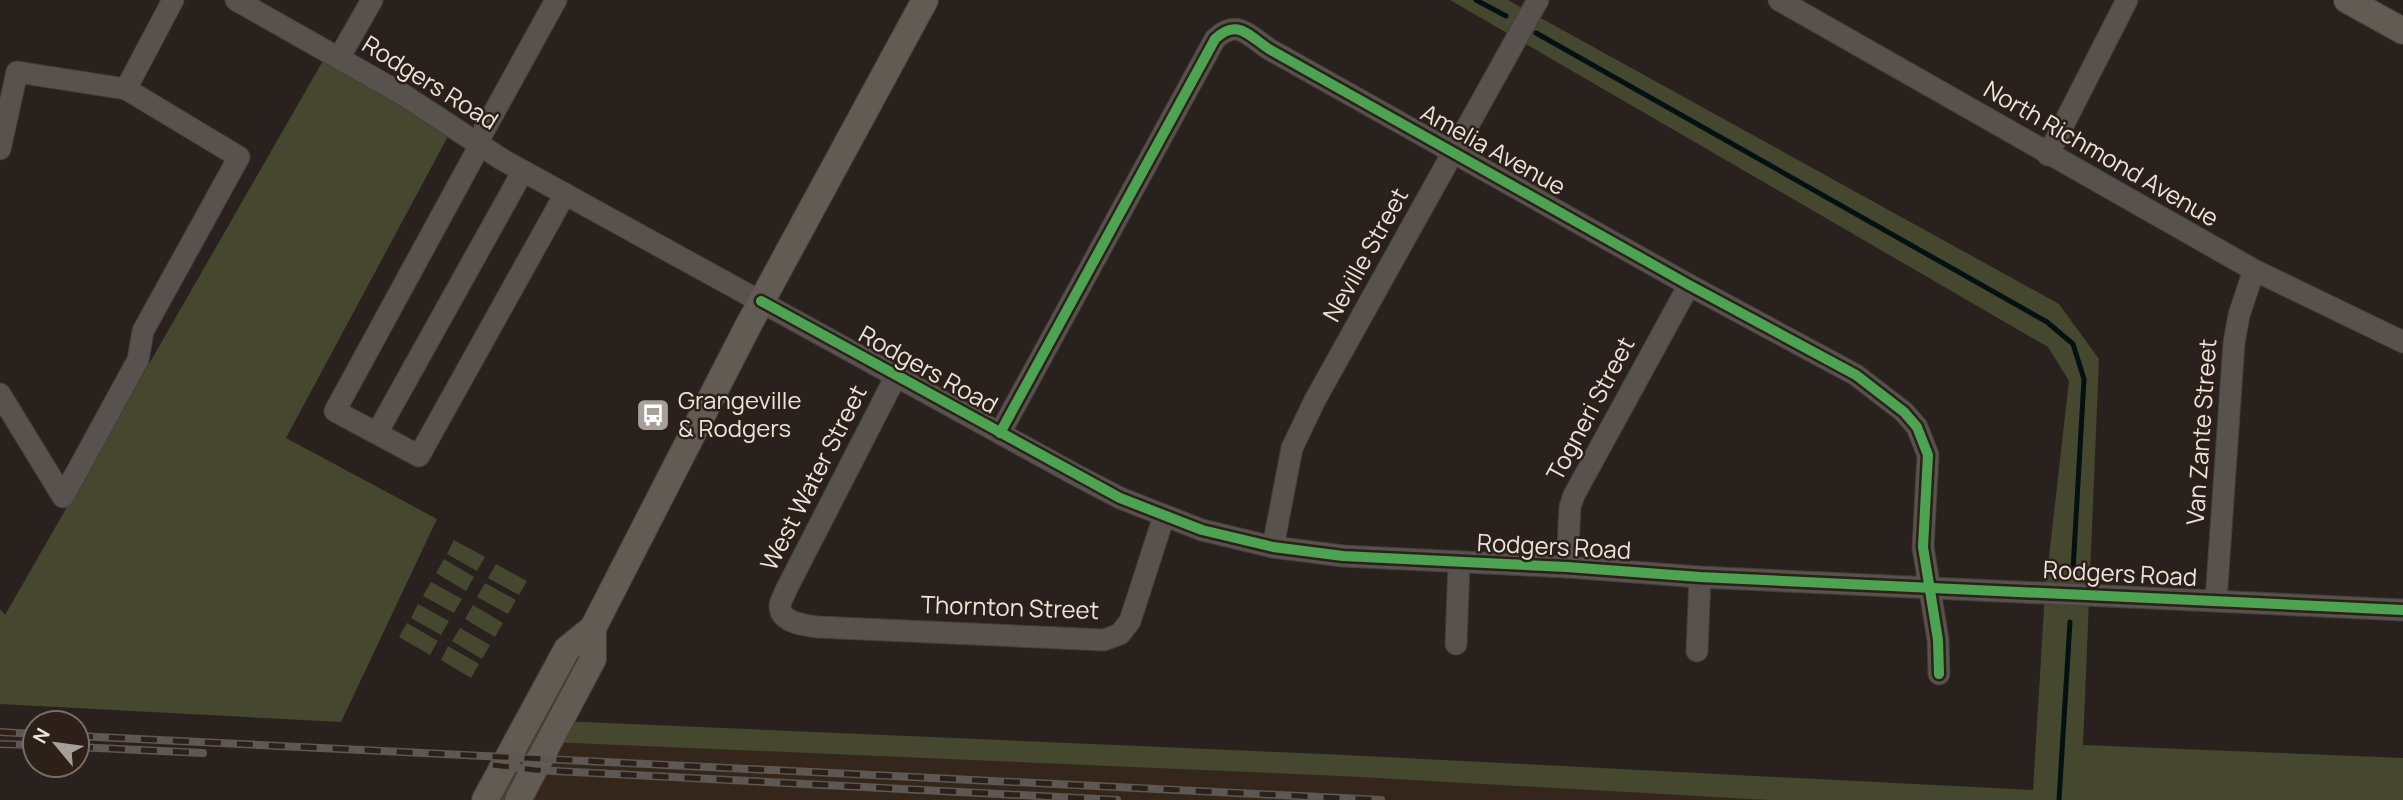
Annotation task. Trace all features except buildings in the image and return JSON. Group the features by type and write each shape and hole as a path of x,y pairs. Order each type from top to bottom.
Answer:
{"main road":[{"path":"485,800 567,649 593,628 761,301 925,0"},
{"path":"2347,0 2403,31"},
{"path":"518,800 593,659 593,628"}],"street":[{"path":"126,89 173,0"},
{"name":"Rodgers Road","path":"236,0 413,101 523,171 896,376 1120,498 1202,530 1273,547 1343,556 1567,567 1700,577 2403,610"},
{"path":"339,58 372,0"},
{"path":"556,0 335,411 419,456 565,194"},
{"name":"Neville Street","path":"1273,547 1292,448 1315,400 1538,0"},
{"name":"North Richmond Avenue","path":"1779,0 2254,270 2403,342"},
{"path":"2048,155 2127,0"},
{"name":"Amelia Avenue","path":"1000,433 1215,39 1232,27 1242,30 1269,49 1689,285 1856,375 1890,399 1917,427 1928,455 1923,547 1938,640 1938,674"},
{"path":"0,149 17,72 126,89 239,157 143,331 138,360 62,497 0,394"},
{"path":"377,433 523,171"},
{"name":"Van Zante Street","path":"2216,600 2234,343 2239,315 2254,270"},
{"name":"Togneri Street","path":"1567,567 1570,507 1574,495 1689,285"},
{"name":"West Water Street","path":"780,605 896,376"},
{"name":"Thornton Street","path":"780,605 782,613 794,622 817,627 1104,640 1120,634 1130,621 1164,516"},
{"path":"1456,644 1459,563"},
{"path":"1697,651 1700,577"}],"shaded area":[{"path":"550,742 1341,776 1768,800 518,800"}],"green space":[{"path":"1450,0 1508,0 2059,304 2099,359 2083,745 2403,758 2403,800 1768,800 1341,776 550,742 518,800 485,800 593,628 561,721 1345,755 2033,790 2045,592 2069,381 2048,347"},
{"path":"328,52 453,127 286,438 437,519 341,722 0,704 0,609 5,615"},
{"path":"454,540 485,557 477,571 447,554"},
{"path":"444,559 474,577 466,591 436,573"},
{"path":"496,564 527,581 519,595 488,578"},
{"path":"431,582 462,599 454,613 423,596"},
{"path":"485,583 516,600 508,614 477,597"},
{"path":"418,604 449,621 441,635 411,618"},
{"path":"473,605 503,623 495,637 465,619"},
{"path":"407,623 438,641 430,655 399,637"},
{"path":"460,628 490,645 482,659 452,641"},
{"path":"448,646 479,664 471,678 441,660"}],"waterway":[{"path":"1476,0 1506,16"},
{"path":"1536,33 2047,322 2073,344 2084,379 2073,570"},
{"path":"2059,800 2070,622"}],"railway":[{"path":"0,732 21,733"},
{"path":"91,737 1381,800"},
{"path":"0,744 21,745"},
{"path":"91,748 203,753"},
{"path":"493,765 535,770 1117,800"}],"cycle path":[{"path":"1000,433 1215,39 1236,29 1689,285 1856,375 1904,412 1917,427 1928,455 1923,547 1938,640 1939,674"},
{"path":"761,301 1120,498 1202,530 1273,547 1343,556 1567,567 1700,577 2403,610"}],"place":[{"name":"Grangeville & Rodgers","path":"653,415"}]}
